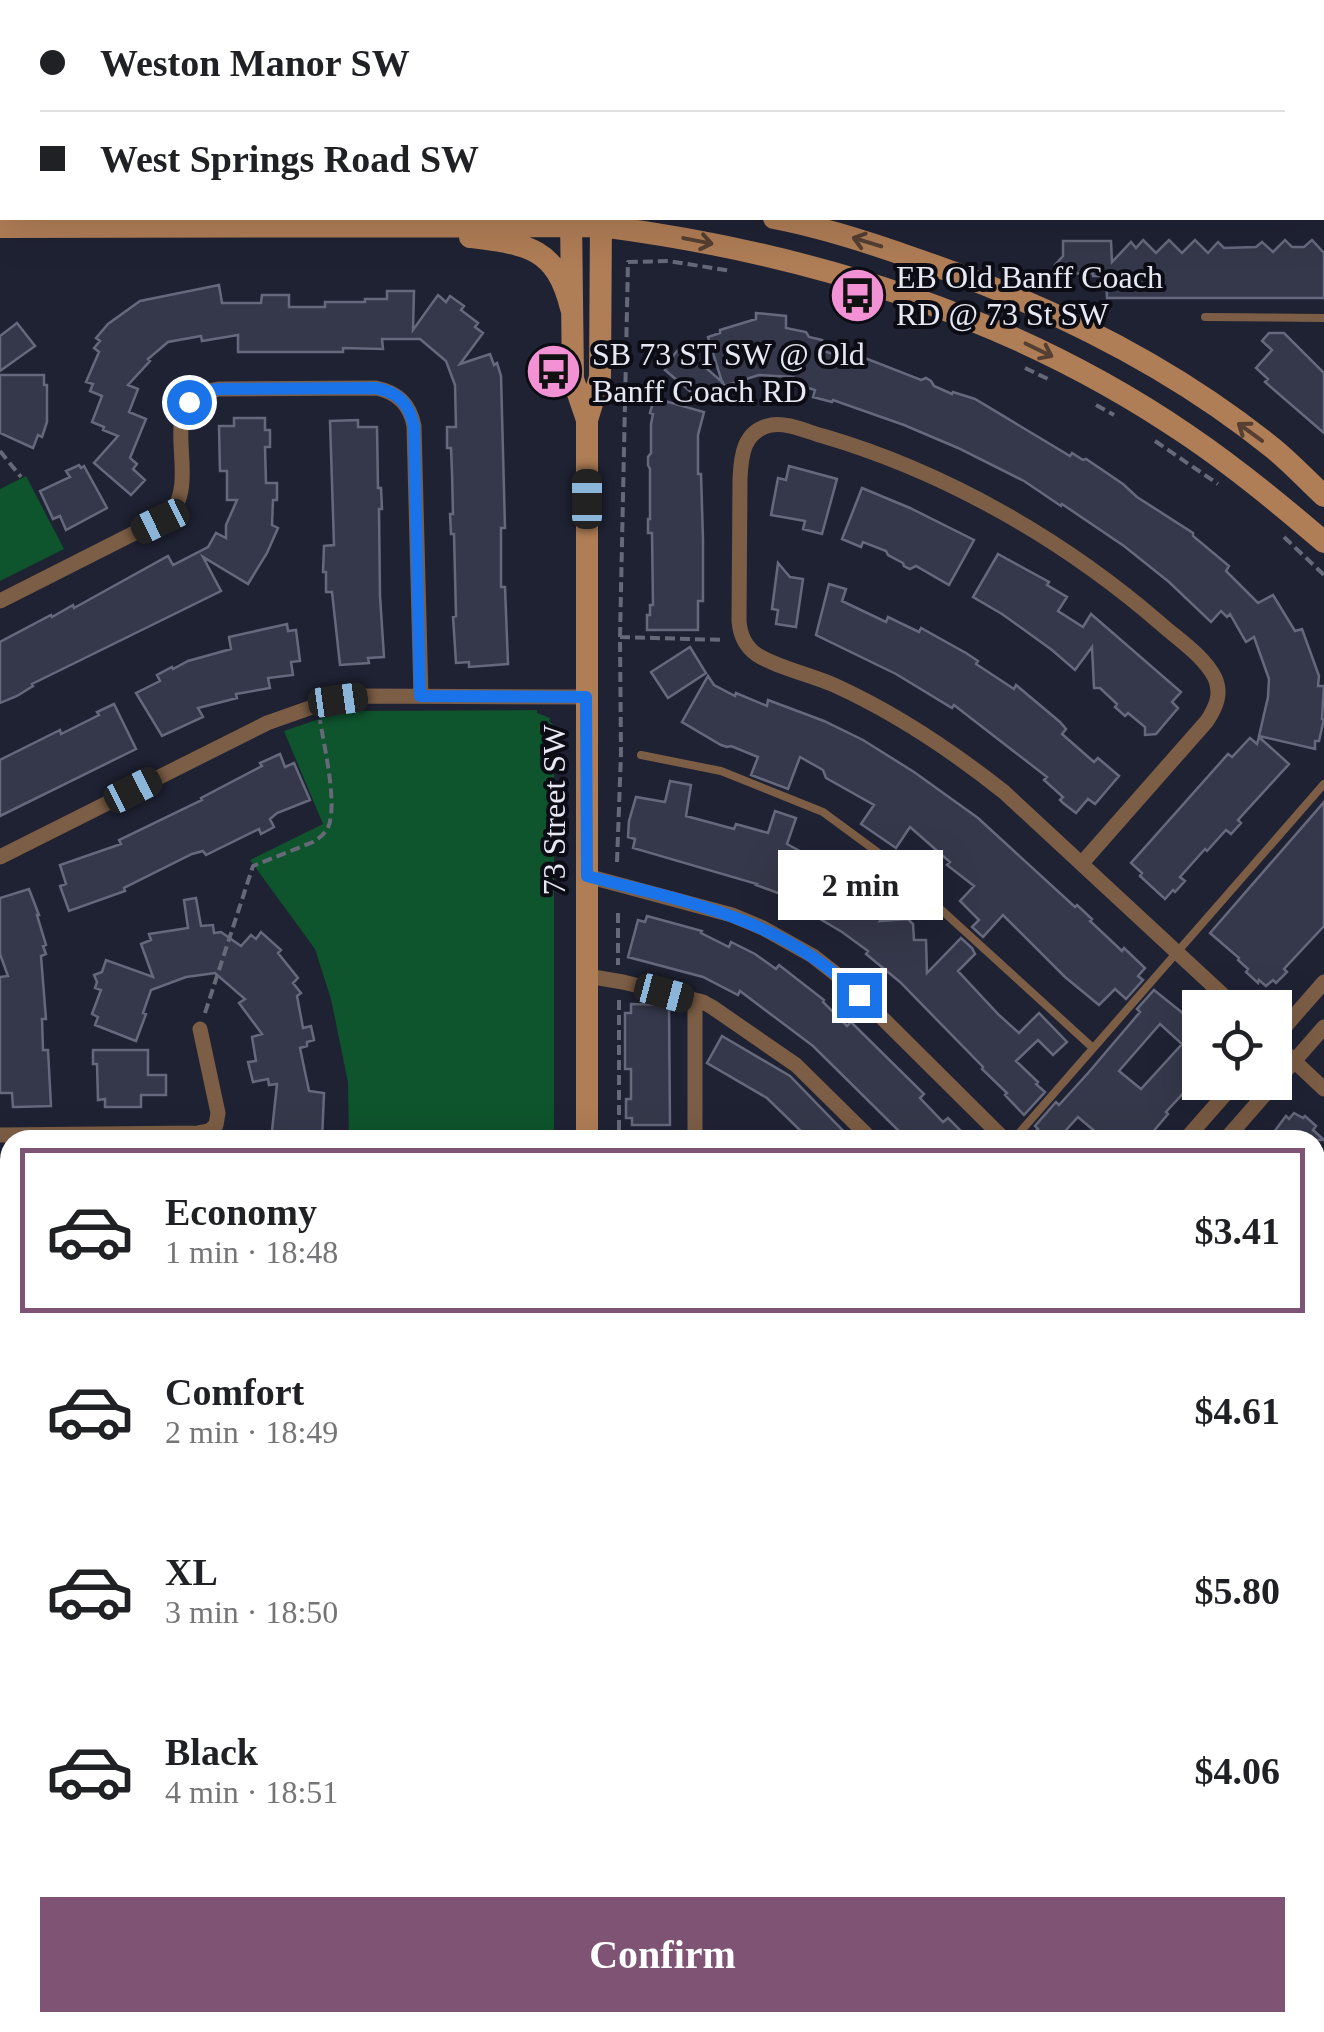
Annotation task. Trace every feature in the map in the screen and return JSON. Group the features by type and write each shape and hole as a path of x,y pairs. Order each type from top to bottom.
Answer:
{"main road":[{"path":"782,220 880,246 1004,291 1100,338 1213,405 1274,450 1324,496"},
{"path":"797,220 825,230"},
{"name":"73 Street SW","path":"572,222 572,379 587,420"},
{"path":"0,227 387,227 601,222 817,266 1002,332 1110,387 1240,472 1324,542"},
{"name":"73 Street SW","path":"587,1130 587,420 600,377 601,222"},
{"path":"387,227 496,240 530,250 556,268 565,282 572,308"}],"street":[{"path":"0,600 170,515 182,487 182,422 189,402 202,392 386,390 405,403 414,426 420,696"},
{"path":"1082,863 1207,721 1217,703 1217,684 1212,674 1190,650 1105,580 1059,547 985,504 891,460 787,426 762,428 749,438 740,456 740,621 744,642 760,656 834,685 927,735 1004,792 1218,990"},
{"path":"0,857 267,723 318,705 362,696 586,697"},
{"path":"587,876 732,915 813,956 846,982 995,1130"},
{"path":"586,976 695,1001 718,1011 796,1064 862,1130"},
{"path":"1292,1020 1324,982"},
{"path":"694,1130 695,1001"},
{"path":"1234,1130 1324,1027"},
{"path":"200,1028 218,1113 216,1125 210,1130"},
{"path":"1294,1061 1324,1089"},
{"path":"1195,1130 1220,1100"}],"lane":[{"path":"1205,317 1324,318"},
{"path":"641,756 721,771 823,812 880,854 1093,1048"},
{"path":"1022,1130 1324,784"}],"path":[{"path":"616,862 628,262 668,262 731,271"},
{"path":"1022,367 1054,382"},
{"path":"1088,401 1123,420"},
{"path":"1155,441 1217,484"},
{"path":"0,451 21,476"},
{"path":"1280,534 1324,575"},
{"path":"620,638 744,642"},
{"path":"200,1028 252,866 313,842 328,828 330,785 318,705"},
{"path":"618,912 619,1130"}],"green space":[{"path":"26,476 64,549 0,581 0,489"},
{"path":"537,710 550,718 554,726 554,1130 349,1130 348,1082 331,999 315,949 250,860 323,824 284,731 356,711"}],"building":[{"path":"1143,240 1156,253 1169,240 1182,253 1195,240 1208,253 1218,242 1224,248 1256,247 1262,242 1273,252 1285,240 1292,247 1304,247 1312,240 1324,253 1324,298 1107,298 1106,276 1064,274 1055,265 1063,256 1063,241 1111,241 1112,262 1131,242 1136,248"},
{"path":"219,285 222,303 261,303 262,295 289,295 289,307 365,302 387,299 387,291 414,291 413,330 438,295 446,302 450,296 478,323 475,327 483,333 460,364 490,354 501,376 505,528 501,528 501,587 505,587 508,664 469,667 469,662 456,663 451,448 447,448 447,427 456,427 455,385 446,361 420,339 382,339 383,349 343,348 343,352 238,352 238,335 168,342 148,359 128,385 138,389 129,412 146,419 130,458 137,464 133,469 145,480 131,495 94,463 118,436 92,422 102,396 90,391 93,384 86,382 99,352 94,348 100,341 96,338 140,301"},
{"path":"756,313 786,316 786,328 822,340 820,350 859,362 865,358 921,380 926,378 952,394 975,399 1070,456 1072,453 1086,459 1193,533 1229,566 1226,571 1258,603 1273,595 1295,631 1302,629 1319,676 1318,686 1324,686 1324,719 1315,749 1259,736 1269,679 1254,637 1246,642 1230,614 1227,617 1221,611 1211,622 1124,546 1024,481 904,425 833,400 813,397 815,390 792,383 793,377 759,375 724,386 723,383 705,404 665,370 681,346 722,382 708,337 756,319"},
{"path":"17,323 35,346 0,371 0,336"},
{"path":"1269,333 1284,333 1324,373 1324,433 1265,382 1268,379 1256,368 1272,350 1262,341"},
{"path":"0,375 44,375 47,422 33,448 0,433"},
{"path":"654,398 704,412 698,435 703,601 698,601 698,630 647,630 647,615 653,605 648,457"},
{"path":"234,418 265,418 265,430 270,430 270,447 265,447 266,483 277,483 272,525 278,528 248,584 203,557 221,591 0,703 0,642 51,615 73,605 74,608 168,556 173,565 208,547 216,533 226,538 226,525 237,500 227,500 227,471 220,471 219,426 234,426"},
{"path":"358,420 358,427 377,427 384,657 368,658 369,663 340,665 332,592 326,592 323,572 324,546 334,545 330,421"},
{"path":"84,466 107,508 66,530 60,516 53,519 40,491 70,477 66,471"},
{"path":"789,466 837,479 822,534 803,529 805,521 771,515 778,478 786,480"},
{"path":"862,488 974,540 949,585 916,566 904,566 886,551 842,539"},
{"path":"998,554 1049,582 1047,585 1067,597 1058,611 1083,627 1091,614 1181,692 1172,702 1178,708 1156,734 1145,735 1145,727 1128,713 1125,716 1100,688 1094,688 1092,647 1075,670 1002,614 973,597"},
{"path":"778,563 790,577 803,579 796,627 776,624 778,610 772,609"},
{"path":"829,584 846,589 842,601 886,622 888,617 919,632 921,628 966,653 1014,689 1016,685 1060,722 1066,729 1062,734 1094,762 1098,758 1119,776 1095,804 1088,799 1076,813 1060,800 1063,797 1044,780 1047,777 954,705 952,708 896,674 816,635"},
{"path":"287,624 288,631 296,630 300,661 291,662 293,675 268,678 270,688 236,694 237,698 198,708 203,717 162,736 136,693 160,681 157,675 172,667 231,649 229,637"},
{"path":"690,647 706,673 668,698 651,672"},
{"path":"708,676 714,685 735,696 736,693 767,706 768,700 824,721 914,772 978,818 1077,905 1122,951 1124,948 1145,968 1138,976 1143,980 1126,999 1115,989 1099,1005 1003,915 983,937 972,927 979,920 960,901 974,886 910,827 896,848 861,824 874,805 826,778 823,770 800,757 788,789 751,775 758,757 721,745 682,722"},
{"path":"114,704 136,749 0,816 0,760 60,730 61,734"},
{"path":"1259,737 1289,764 1238,820 1241,823 1231,834 1226,830 1205,849 1180,877 1185,881 1165,899 1131,863 1228,754 1232,757 1250,738 1257,744"},
{"path":"280,754 285,767 294,763 310,800 277,813 270,819 274,827 261,834 259,829 206,855 203,851 192,854 124,888 125,891 69,911 60,886 66,884 60,865 121,844 119,840 202,800"},
{"path":"670,781 691,785 686,816 768,833 775,811 796,818 787,844 875,892 888,875 906,889 880,921 908,919 913,924 914,940 926,940 927,973 961,938 975,954 958,971 999,1015 1019,1033 1039,1013 1067,1042 1053,1055 1038,1040 1016,1061 1045,1092 1024,1115 900,982 866,954 868,951 788,900 789,897 633,848 635,839 628,837 636,797 665,802"},
{"path":"1324,802 1324,926 1284,969 1287,972 1276,983 1273,980 1266,986 1246,972 1248,969 1239,958 1210,933"},
{"path":"29,889 46,945 46,954 41,956 46,1019 42,1019 51,1106 13,1107 12,1093 0,1093 0,977 8,976 0,954 0,898"},
{"path":"196,898 201,926 213,925 214,933 221,932 241,946 251,935 256,939 261,932 281,950 278,953 298,978 293,983 301,993 297,996 303,1028 311,1026 314,1040 300,1048 309,1091 324,1093 322,1130 272,1130 277,1084 269,1085 268,1079 253,1082 248,1062 256,1061 252,1037 262,1034 239,1003 245,999 215,973 186,977 151,990 136,1041 95,1025 98,1017 92,1014 101,990 95,988 94,975 102,972 106,960 153,977 141,944 151,940 149,934 188,928 184,900"},
{"path":"647,916 702,931 729,947 731,942 755,954 776,969 779,965 824,1000 847,1026 851,1022 924,1094 920,1098 943,1122 948,1118 960,1130 898,1130 813,1046 740,991 738,995 703,977 628,957 638,920 645,922"},
{"path":"1154,990 1182,1013 1182,1044 1182,1095 1154,1130 1093,1130 1078,1117 1066,1130 1037,1130 1035,1126 1056,1102 1059,1105","holes":["1160,1024 1182,1044 1141,1089 1119,1071"]},
{"path":"631,1004 669,1005 670,1125 632,1125 632,1118 626,1118 626,1099 631,1099 631,1069 625,1069 625,1013 631,1013"},
{"path":"722,1036 790,1076 842,1130 800,1130 767,1098 707,1063"},
{"path":"93,1050 148,1050 148,1075 166,1075 166,1095 141,1095 141,1107 105,1107 105,1099 98,1100"},
{"path":"1294,1113 1305,1116 1316,1126 1313,1130 1276,1130 1286,1116 1289,1119"}],"place":[{"name":"EB Old Banff Coach RD @ 73 St SW","path":"857,295"},
{"name":"SB 73 ST SW @ Old Banff Coach RD","path":"553,372"}],"route":[{"path":"189,402 202,392 218,389 376,388 394,393 405,403 414,426 420,696 586,697 587,876 751,922 813,956 859,995"}]}
